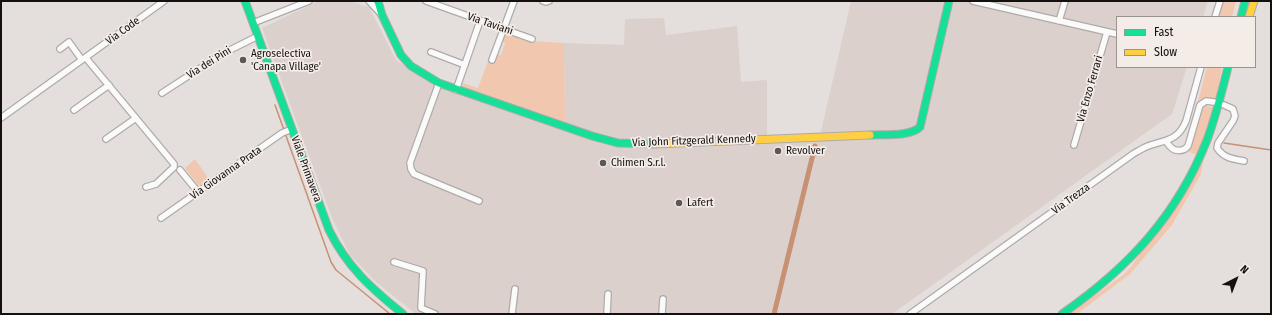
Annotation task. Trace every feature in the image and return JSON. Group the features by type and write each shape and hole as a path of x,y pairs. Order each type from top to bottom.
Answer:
{"main road":[{"name":"Viale Primavera","path":"245,1 290,129 329,230 339,251 351,268 360,277 403,314"},
{"name":"Via John Fitzgerald Kennedy","path":"378,1 382,15 400,55 410,66 439,83 592,136 618,143 643,144 910,133 920,127 949,1"},
{"path":"1235,16 1238,1"},
{"path":"1241,16 1245,1"},
{"path":"1249,16 1254,1"},
{"path":"1062,314 1097,289 1118,271 1140,250 1167,216 1187,184 1201,155 1214,120 1227,68"},
{"path":"1224,83 1232,68"}],"street":[{"name":"Via Code","path":"1,118 164,1"},
{"path":"253,23 309,1"},
{"name":"Via John Fitzgerald Kennedy","path":"369,1 382,15"},
{"name":"Via Taviani","path":"426,1 532,39"},
{"path":"492,60 514,1"},
{"path":"543,1 549,1"},
{"path":"973,1 1116,34"},
{"path":"1059,21 1065,1"},
{"path":"1215,16 1220,1"},
{"path":"456,90 480,21"},
{"name":"Via Enzo Ferrari","path":"1074,145 1107,32"},
{"name":"Via dei Pini","path":"162,93 222,54 258,36"},
{"path":"60,49 69,42 109,85 174,164 174,167 156,184 146,187"},
{"path":"431,52 465,65"},
{"name":"Via Trezza","path":"910,314 1133,154 1148,146 1166,141 1177,134 1184,126 1201,68"},
{"path":"439,83 410,163 410,168 414,174 479,201"},
{"path":"74,110 109,85"},
{"path":"1166,141 1173,150 1185,150 1188,146 1200,105 1206,101 1214,102"},
{"path":"1224,105 1233,109 1235,116 1218,143 1217,148 1221,154 1227,158 1244,161"},
{"path":"106,139 136,118"},
{"name":"Via Giovanna Prata","path":"161,218 282,133 290,129"},
{"path":"180,170 198,192"},
{"path":"394,262 423,271 421,308 435,314"},
{"path":"512,314 515,289"},
{"path":"607,314 608,294"},
{"path":"662,314 663,299"}],"shaded area":[{"path":"319,1 349,1 369,7 396,60 437,86 563,129 565,122 564,43 624,45 625,19 664,18 666,35 737,26 741,82 767,80 767,143 819,140 851,1 1208,1 1203,16 1116,16 1116,68 1187,68 1172,114 892,314 416,314 376,282 350,255 332,218 262,28"},
{"path":"1221,1 1236,1 1232,16 1217,16"},
{"path":"504,32 532,41 564,43 565,122 487,97 463,87 463,83 478,88 488,61 493,63 496,55 501,55 505,43 502,41"},
{"path":"1207,68 1222,68 1216,99 1206,99 1197,105"},
{"path":"1207,102 1207,106 1214,107 1197,155 1187,151 1191,145 1200,113"},
{"path":"1204,157 1201,174 1172,225 1130,274 1077,314 1069,314 1123,275 1131,267"},
{"path":"195,159 209,179 201,185 198,185 185,168"}],"waterway":[{"path":"275,105 284,130"},
{"path":"285,133 331,262 336,270 390,314"},
{"path":"1224,143 1271,150"},
{"path":"774,314 815,146"}],"traffic: fast":[{"path":"245,1 329,230 352,266 381,296 403,314"},
{"path":"378,1 382,15 401,55 411,66 439,83 592,136 618,143 655,144"},
{"path":"870,135 903,134 916,130 920,127 949,1"},
{"path":"1241,16 1245,1"},
{"path":"1062,314 1108,278 1129,259 1148,238 1181,193 1207,140 1228,68"}],"traffic: slow":[{"path":"1249,16 1254,1"},
{"path":"655,144 870,135"}],"place":[{"name":"Agroselectiva 'Canapa Village'","path":"243,60"},
{"name":"Revolver","path":"778,151"},
{"name":"Chimen S.r.l.","path":"603,163"},
{"name":"Lafert","path":"679,203"}]}
